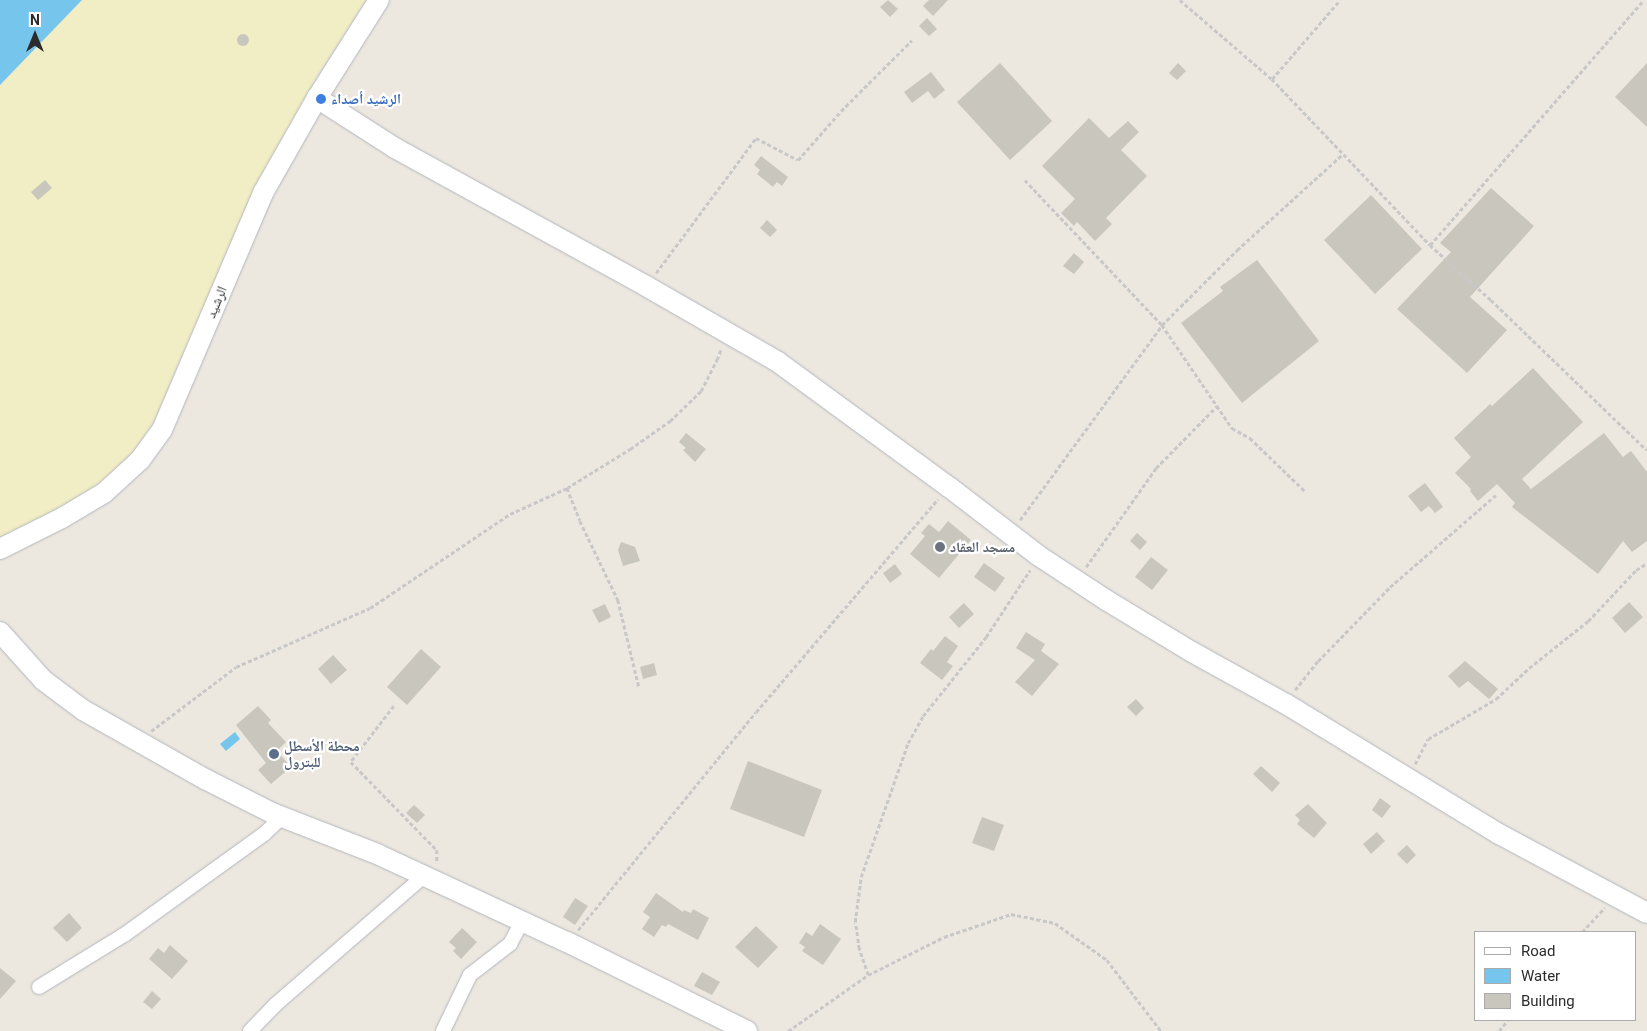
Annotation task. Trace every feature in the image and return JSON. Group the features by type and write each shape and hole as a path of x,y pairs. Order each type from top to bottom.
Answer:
{"main road":[{"name":"الرشيد","path":"0,549 62,518 104,493 140,460 162,430 263,194 317,98 379,0"},
{"path":"317,98 395,148 646,286 778,362 1076,581 1184,647 1286,704 1499,834 1614,897 1647,912"},
{"path":"0,632 43,680 58,692 83,710 140,742 282,817 377,854 567,942 747,1031"}],"street":[{"path":"39,987 124,935 264,834 282,817"},
{"path":"250,1031 275,1005 430,879"},
{"path":"443,1031 470,976 510,944 522,921"}],"path":[{"path":"1180,0 1272,79 1430,245 1491,300 1647,450"},
{"path":"1272,79 1340,0"},
{"path":"1430,245 1644,0"},
{"path":"646,286 756,138 798,160 841,111 912,40"},
{"path":"1010,534 1162,325 1237,250 1343,154"},
{"path":"1025,180 1162,325 1232,428 1250,438 1306,492"},
{"path":"140,742 159,724 236,667 370,608 510,514 567,488 670,421 701,391 717,360 726,331"},
{"path":"1076,581 1156,468 1217,406"},
{"path":"567,942 756,712 949,487"},
{"path":"567,488 580,521 618,600 639,686"},
{"path":"1286,704 1318,661 1390,587 1496,495"},
{"path":"868,975 859,949 855,922 861,877 908,743 923,716 986,637 1040,556"},
{"path":"1410,779 1420,751 1428,739 1496,699 1529,668 1588,621 1636,570 1647,564"},
{"path":"394,706 351,762 437,850 430,879"},
{"path":"1583,931 1614,897"},
{"path":"788,1031 868,975 944,936 1011,914 1056,923 1107,960 1161,1031"},
{"path":"1499,1031 1507,1021"}],"sand":[{"path":"76,0 366,0 318,74 248,204 147,437 100,484 81,497 0,541 0,86"}],"water":[{"path":"0,0 82,0 0,85"},
{"path":"235,732 240,739 226,751 220,744"}],"building":[{"path":"888,0 898,9 890,17 880,7"},
{"path":"929,0 948,0 933,16 923,6"},
{"path":"927,18 937,29 929,36 919,26"},
{"path":"241,34 245,34 249,40 245,46 241,46 237,42 237,38"},
{"path":"1000,63 1052,121 1010,160 957,102"},
{"path":"1178,63 1186,71 1177,80 1169,73"},
{"path":"1647,63 1647,127 1615,97"},
{"path":"931,72 945,90 934,99 928,91 912,103 904,92"},
{"path":"1089,118 1109,138 1128,121 1139,132 1121,150 1147,176 1106,218 1112,224 1095,241 1077,222 1074,226 1061,213 1075,199 1042,166"},
{"path":"761,156 788,177 782,186 777,182 773,187 757,174 760,170 754,165"},
{"path":"45,180 52,188 38,200 31,192"},
{"path":"1491,188 1534,226 1470,297 1507,330 1467,373 1397,309 1451,252 1440,243"},
{"path":"1371,195 1422,249 1375,294 1324,240"},
{"path":"767,220 777,230 770,237 760,228"},
{"path":"1074,253 1084,262 1074,274 1063,266"},
{"path":"1257,260 1319,341 1242,403 1181,323 1223,291 1220,287"},
{"path":"1533,368 1583,422 1522,479 1531,489 1604,433 1623,457 1631,451 1647,472 1647,541 1632,552 1623,541 1598,574 1512,507 1515,503 1497,484 1478,501 1470,491 1471,489 1455,473 1471,457 1454,438 1490,404 1492,406"},
{"path":"686,433 706,449 695,462 683,450 686,448 679,442"},
{"path":"1425,483 1443,507 1435,513 1429,506 1421,512 1408,496"},
{"name":"مسجد العقاد","path":"948,521 971,540 939,578 910,554 925,536 921,533 929,524 939,532"},
{"path":"1137,533 1147,542 1140,550 1130,541"},
{"path":"621,542 635,547 640,561 623,566 618,550"},
{"path":"1151,557 1168,570 1152,590 1135,577"},
{"path":"984,563 1005,578 995,592 974,577"},
{"path":"895,564 902,574 890,583 883,573"},
{"path":"1629,602 1643,617 1625,633 1612,618"},
{"path":"964,603 974,614 959,628 949,617"},
{"path":"605,604 611,617 599,623 592,610"},
{"path":"1026,632 1045,644 1041,651 1059,664 1032,696 1015,682 1035,660 1016,648"},
{"path":"945,636 958,646 947,662 953,666 942,680 920,663"},
{"path":"421,649 441,667 407,705 387,687"},
{"path":"333,655 347,670 331,684 318,669"},
{"path":"1465,661 1498,689 1489,699 1468,681 1459,688 1448,676"},
{"path":"654,663 657,675 643,679 640,667"},
{"path":"1136,699 1144,708 1136,716 1127,707"},
{"path":"258,706 271,720 268,723 286,742 277,751 291,767 271,784 258,770 266,763 236,725"},
{"path":"748,761 822,790 804,837 730,809"},
{"path":"1261,766 1280,783 1272,792 1253,774"},
{"path":"1380,798 1391,806 1382,818 1372,810"},
{"path":"1308,804 1327,823 1314,838 1297,824 1300,820 1295,815"},
{"path":"414,805 425,815 417,823 406,813"},
{"path":"982,817 1004,825 994,851 972,843"},
{"path":"1377,832 1385,841 1371,854 1363,844"},
{"path":"1407,845 1416,855 1407,864 1397,854"},
{"path":"656,893 683,912 684,910 691,913 693,909 709,918 698,940 668,924 666,927 662,925 654,937 642,929 650,917 643,912"},
{"path":"575,898 588,906 575,925 563,917"},
{"path":"69,913 82,928 67,942 53,928"},
{"path":"820,924 841,939 823,965 802,951 805,947 799,943 806,932 812,936"},
{"path":"756,926 778,947 758,968 735,947"},
{"path":"462,928 477,942 461,959 453,951 456,948 449,942"},
{"path":"170,945 188,961 172,979 149,959 158,948 164,953"},
{"path":"0,968 16,981 0,999"},
{"path":"702,972 720,982 712,995 694,986"},
{"path":"152,991 161,999 152,1009 143,1002"}],"place":[{"name":"الرشيد أصداء","path":"321,99"},
{"name":"مسجد العقاد","path":"940,547"},
{"name":"محطة الأسطل للبترول","path":"274,754"}]}
